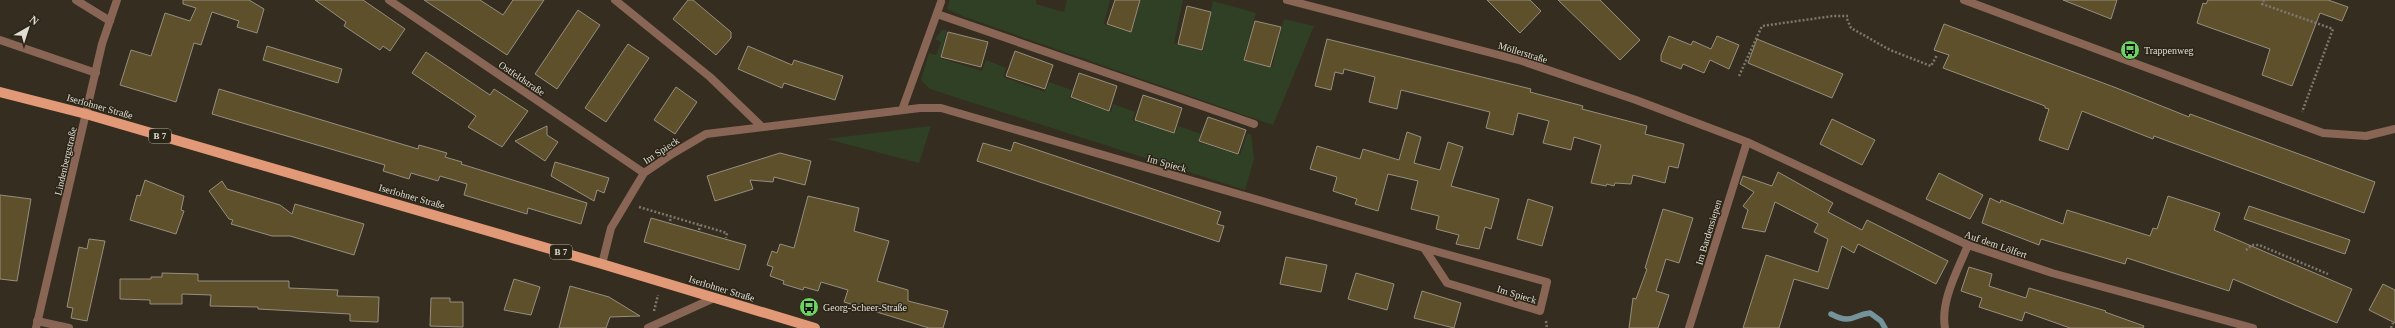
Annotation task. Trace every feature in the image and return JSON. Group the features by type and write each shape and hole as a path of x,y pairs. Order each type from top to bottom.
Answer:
{"main road":[{"name":"Iserlohner Straße","path":"0,92 86,114 602,264 815,328"}],"street":[{"path":"76,0 110,21"},
{"name":"Lindenbergstraße","path":"37,325 86,114 110,21 117,0"},
{"name":"Ostfeldstraße","path":"389,0 644,173"},
{"path":"615,0 710,77 762,127"},
{"name":"Möllerstraße","path":"1287,0 1522,61 1636,100 1746,142"},
{"path":"1964,0 2323,133 2345,136 2366,136 2395,129"},
{"path":"902,110 941,2"},
{"path":"937,14 1254,124"},
{"path":"0,40 96,74"},
{"name":"Im Spieck","path":"602,264 611,228 644,173 706,134 902,110 941,108 1424,248 1547,282 1540,311 1447,283 1424,248"},
{"name":"Auf dem Lölfert","path":"1746,142 1968,245 2052,273 2253,328"},
{"name":"Im Bardensiepen","path":"1689,328 1746,142"},
{"path":"1945,328 1944,321 1947,298 1968,245"},
{"path":"648,328 714,298"},
{"path":"37,325 69,328"}],"path":[{"path":"2264,0 2262,4 2332,29 2298,125"},
{"path":"1740,76 1762,26 1833,16 1848,18 1851,28 1890,50 1931,66 1937,55"},
{"path":"625,203 727,233 726,238"},
{"path":"670,221 671,217"},
{"path":"699,230 700,225"},
{"path":"2246,250 2252,245 2259,245 2328,274"},
{"path":"655,306 656,301"},
{"path":"2390,328 2393,323"}],"green space":[{"path":"950,0 1036,0 1036,4 1064,12 1067,0 1110,0 1104,24 1131,32 1141,0 1183,0 1174,43 1203,51 1213,1 1256,13 1243,60 1272,67 1284,19 1314,26 1273,125 965,17 947,9"},
{"path":"942,30 947,30 940,58 982,71 986,60 1006,68 1003,77 1045,92 1049,82 1072,90 1069,98 1111,112 1113,104 1135,112 1132,120 1175,133 1178,126 1201,134 1198,142 1240,155 1247,134 1251,134 1254,159 1245,190 930,89 921,80 929,53 936,55 941,42 935,39"},
{"path":"931,126 919,163 827,139"}],"building":[{"path":"183,0 249,0 264,9 257,33 237,27 239,21 212,12 201,45 194,43 176,102 120,85 131,50 151,56 165,13 190,21 196,8 183,4"},
{"path":"315,0 363,0 405,29 390,51 383,46 380,50 344,26 346,22"},
{"path":"424,0 480,0 503,15 513,0 544,0 507,55"},
{"path":"688,0 693,0 731,32 731,38 716,55 673,19"},
{"path":"1115,0 1140,0 1131,32 1107,24"},
{"path":"1487,0 1530,0 1541,11 1520,33"},
{"path":"1558,0 1600,0 1640,40 1620,60"},
{"path":"2063,0 2117,0 2111,19"},
{"path":"2208,0 2328,0 2348,7 2342,21 2320,13 2292,86 2262,75 2270,49 2197,23 2203,3 2206,4"},
{"path":"1187,6 1211,12 1202,50 1178,44"},
{"path":"578,10 600,25 557,89 535,74"},
{"path":"1255,21 1281,27 1270,67 1244,60"},
{"path":"1944,24 2114,87 2189,117 2190,114 2375,182 2364,213 2154,136 2153,139 2082,111 2068,150 2039,140 2049,109 2045,108 2045,106 1943,68 1949,55 1934,50"},
{"path":"948,32 988,42 981,67 941,57"},
{"path":"1669,36 1691,45 1693,41 1711,49 1717,36 1739,45 1729,69 1710,60 1704,73 1683,64 1681,69 1661,61 1661,55"},
{"path":"1327,39 1531,89 1530,92 1583,106 1582,109 1647,126 1645,134 1684,144 1678,168 1669,166 1665,183 1633,175 1631,184 1615,183 1614,186 1607,184 1606,186 1591,183 1601,145 1574,137 1571,150 1543,143 1549,121 1518,113 1513,135 1486,128 1490,112 1401,90 1397,109 1369,102 1375,77 1344,69 1343,74 1335,72 1331,90 1315,86"},
{"path":"1757,39 1843,74 1832,98 1748,63"},
{"path":"628,44 649,58 606,122 585,108"},
{"path":"267,46 342,69 338,83 263,60"},
{"path":"748,46 792,65 794,60 843,76 835,100 784,83 782,88 738,69"},
{"path":"1015,51 1053,65 1045,89 1006,76"},
{"path":"426,52 490,95 494,89 528,111 502,147 468,127 476,116 412,73"},
{"path":"1079,73 1117,86 1109,111 1071,97"},
{"path":"676,87 697,102 675,134 654,120"},
{"path":"219,89 418,149 419,145 447,153 445,157 462,162 461,164 587,203 581,224 528,208 527,214 464,195 467,184 440,176 438,181 411,173 409,179 383,171 385,165 212,114"},
{"path":"1143,95 1182,108 1174,133 1135,120"},
{"path":"1208,117 1246,130 1238,154 1199,141"},
{"path":"1832,119 1875,140 1862,165 1820,144"},
{"path":"547,126 547,135 558,142 545,161 515,141"},
{"path":"1407,132 1421,137 1414,163 1440,170 1448,142 1463,147 1451,186 1499,199 1491,229 1485,227 1479,249 1456,244 1459,235 1436,229 1439,216 1411,209 1418,181 1388,174 1378,211 1355,204 1357,199 1333,191 1337,177 1310,169 1317,146 1360,159 1363,149 1399,160"},
{"path":"1014,142 1221,212 1217,224 1224,226 1219,242 977,161 983,143 1011,151"},
{"path":"780,153 811,161 805,185 774,177 773,182 750,180 753,189 715,201 707,176"},
{"path":"555,162 609,178 604,193 597,190 594,201 551,176"},
{"path":"1778,172 1833,203 1828,212 1862,230 1867,220 1948,261 1936,284 1858,244 1854,253 1842,246 1828,289 1794,279 1779,328 1743,328 1766,255 1818,272 1828,239 1814,232 1818,224 1775,202 1765,232 1742,228 1748,210 1743,206 1754,192 1740,184 1743,176 1772,186"},
{"path":"1939,173 1983,195 1970,219 1926,199"},
{"path":"145,180 184,196 181,210 184,211 176,234 130,220 137,195 140,196"},
{"path":"222,181 227,189 280,205 292,214 295,204 364,224 354,255 290,236 272,236 231,224 233,220 229,219 209,191"},
{"path":"0,195 31,199 17,281 0,279"},
{"path":"808,196 859,208 854,231 889,241 877,281 908,290 908,301 948,311 943,328 929,328 844,302 848,290 821,282 818,291 804,287 803,290 783,284 784,281 770,276 773,267 767,265 772,251 777,253 780,244 794,248"},
{"path":"2168,196 2220,213 2214,230 2352,289 2337,323 2233,279 2229,291 2127,258 2125,264 2041,239 2039,245 1982,223 1990,198 2000,203 2001,200 2063,224 2067,210 2150,236 2153,228 2157,229"},
{"path":"1528,199 1553,207 1542,246 1517,239"},
{"path":"2249,206 2350,240 2345,254 2244,219"},
{"path":"1663,209 1693,218 1679,263 1666,259 1656,291 1669,295 1658,328 1629,328 1633,298 1636,299 1647,269 1645,268"},
{"path":"651,218 746,245 739,270 644,242"},
{"path":"89,239 105,241 87,321 71,318 73,308 67,307 79,247 87,249"},
{"path":"1286,257 1327,265 1321,292 1280,284"},
{"path":"1969,267 1992,274 1989,286 2026,298 2029,288 2106,311 2105,312 2144,326 2143,328 2070,328 2025,312 2022,321 1979,307 1982,298 1961,291"},
{"path":"162,273 198,274 198,281 289,281 289,288 338,290 337,296 379,297 378,322 350,321 350,314 258,309 258,307 210,306 211,295 182,294 182,304 150,304 150,300 120,299 120,279 151,279 151,277 162,277"},
{"path":"1356,273 1394,284 1387,310 1348,299"},
{"path":"514,279 540,287 531,315 504,310"},
{"path":"2383,284 2395,290 2395,323 2369,310"},
{"path":"570,286 609,297 640,316 610,317 606,328 559,328"},
{"path":"1422,291 1461,303 1454,328 1414,318"},
{"path":"431,298 450,298 450,302 463,302 463,327 430,326"}],"waterway":[{"path":"1831,314 1843,319 1848,319 1870,313 1881,321 1885,328"}],"place":[{"name":"Trappenweg","path":"2130,50"},
{"name":"Georg-Scheer-Straße","path":"809,307"}]}
